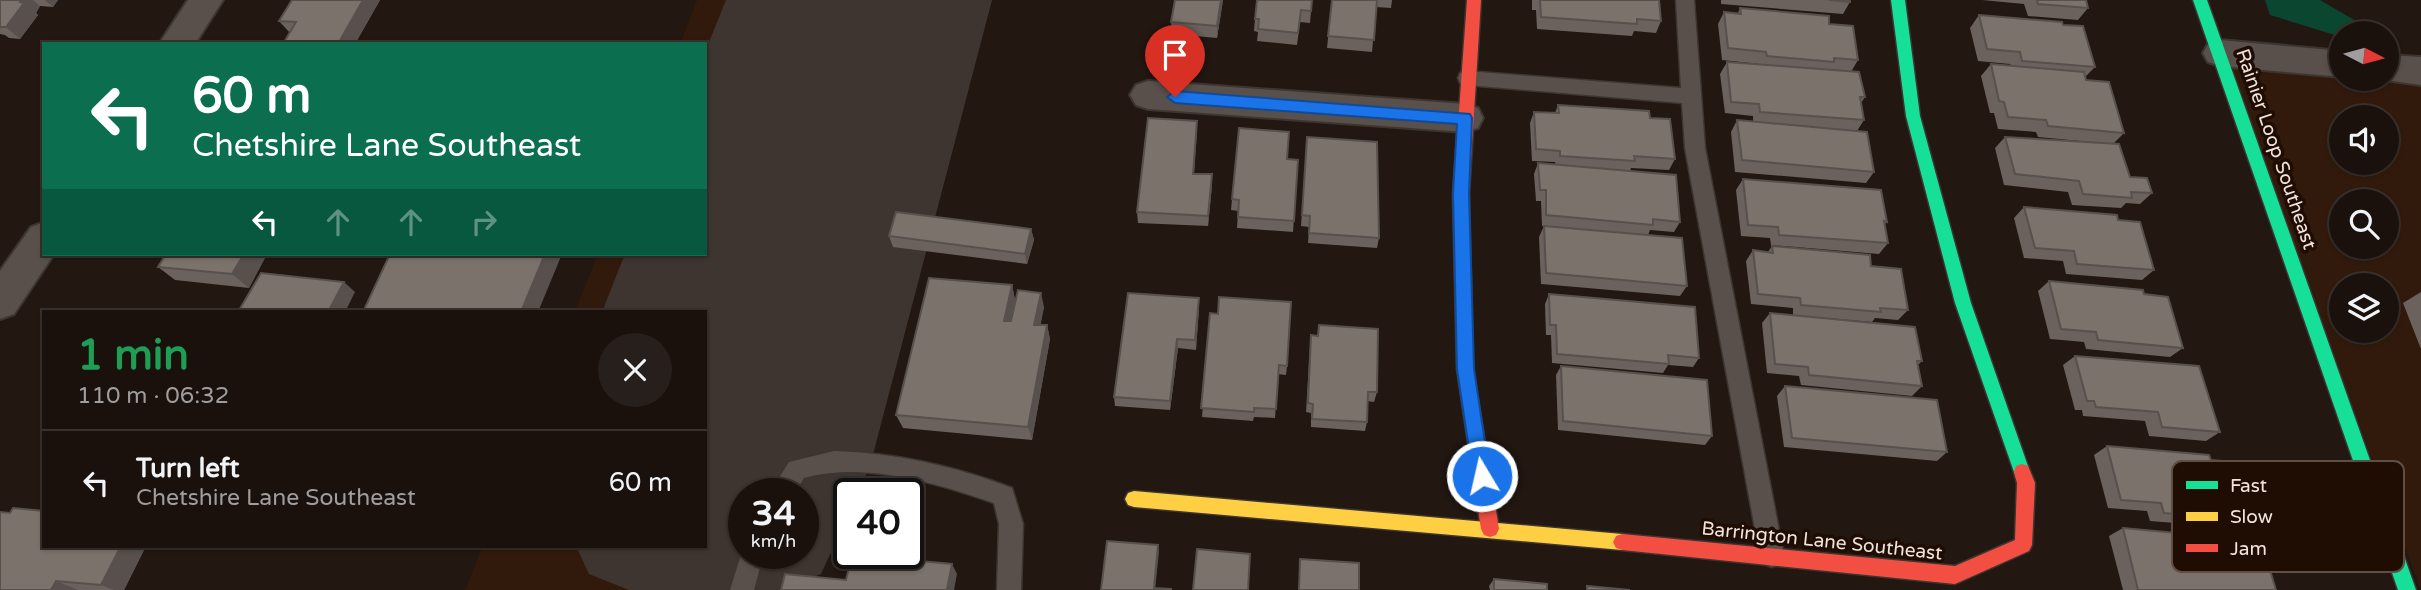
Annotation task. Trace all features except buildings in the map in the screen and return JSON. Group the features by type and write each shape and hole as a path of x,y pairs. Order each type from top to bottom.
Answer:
{"street":[{"path":"177,42 206,0"},
{"path":"1474,0 1466,78 1461,194 1465,369 1490,529"},
{"name":"Barrington Lane Southeast","path":"1134,499 1490,529 1955,575 2022,545 2026,483 1963,303 1913,116 1898,0"},
{"name":"Rainier Loop Southeast","path":"2200,0 2362,461"},
{"path":"2220,53 2329,63"},
{"path":"2399,69 2421,71"},
{"path":"1148,95 1465,118"},
{"path":"0,302 42,241"},
{"name":"Rainier Loop Southeast","path":"2401,572 2407,590"}],"lane":[{"path":"1685,0 1695,148 1772,556"},
{"path":"1466,78 1691,96"},
{"path":"791,478 797,469 832,461 871,464 973,484 1004,496 1011,524 1009,590"},
{"path":"742,590 748,569"}],"shaded area":[{"path":"697,0 942,0 811,478 728,478 728,569 786,569 780,590 465,590 482,548 707,548 707,310 575,310 597,256 707,256 707,42 681,42"},
{"path":"2220,53 2329,62 2329,91 2399,91 2399,76 2421,70 2421,590 2404,545 2404,461 2373,461"}],"green space":[{"path":"2265,0 2320,0 2356,21 2329,21 2329,33 2270,15"}],"runway":[{"path":"707,460 859,0"}],"traffic: fast":[{"path":"1898,0 1913,116 1963,303 2022,472"},
{"path":"2200,0 2362,461"},
{"path":"2401,572 2407,590"}],"traffic: slow":[{"path":"1134,499 1622,542"}],"traffic: jam":[{"path":"1474,0 1461,194 1465,369 1490,529"},
{"path":"1622,542 1955,575 2023,545 2026,483 2022,472"}],"route":[{"path":"1175,97 1465,118 1461,194 1465,369 1482,476"}]}
